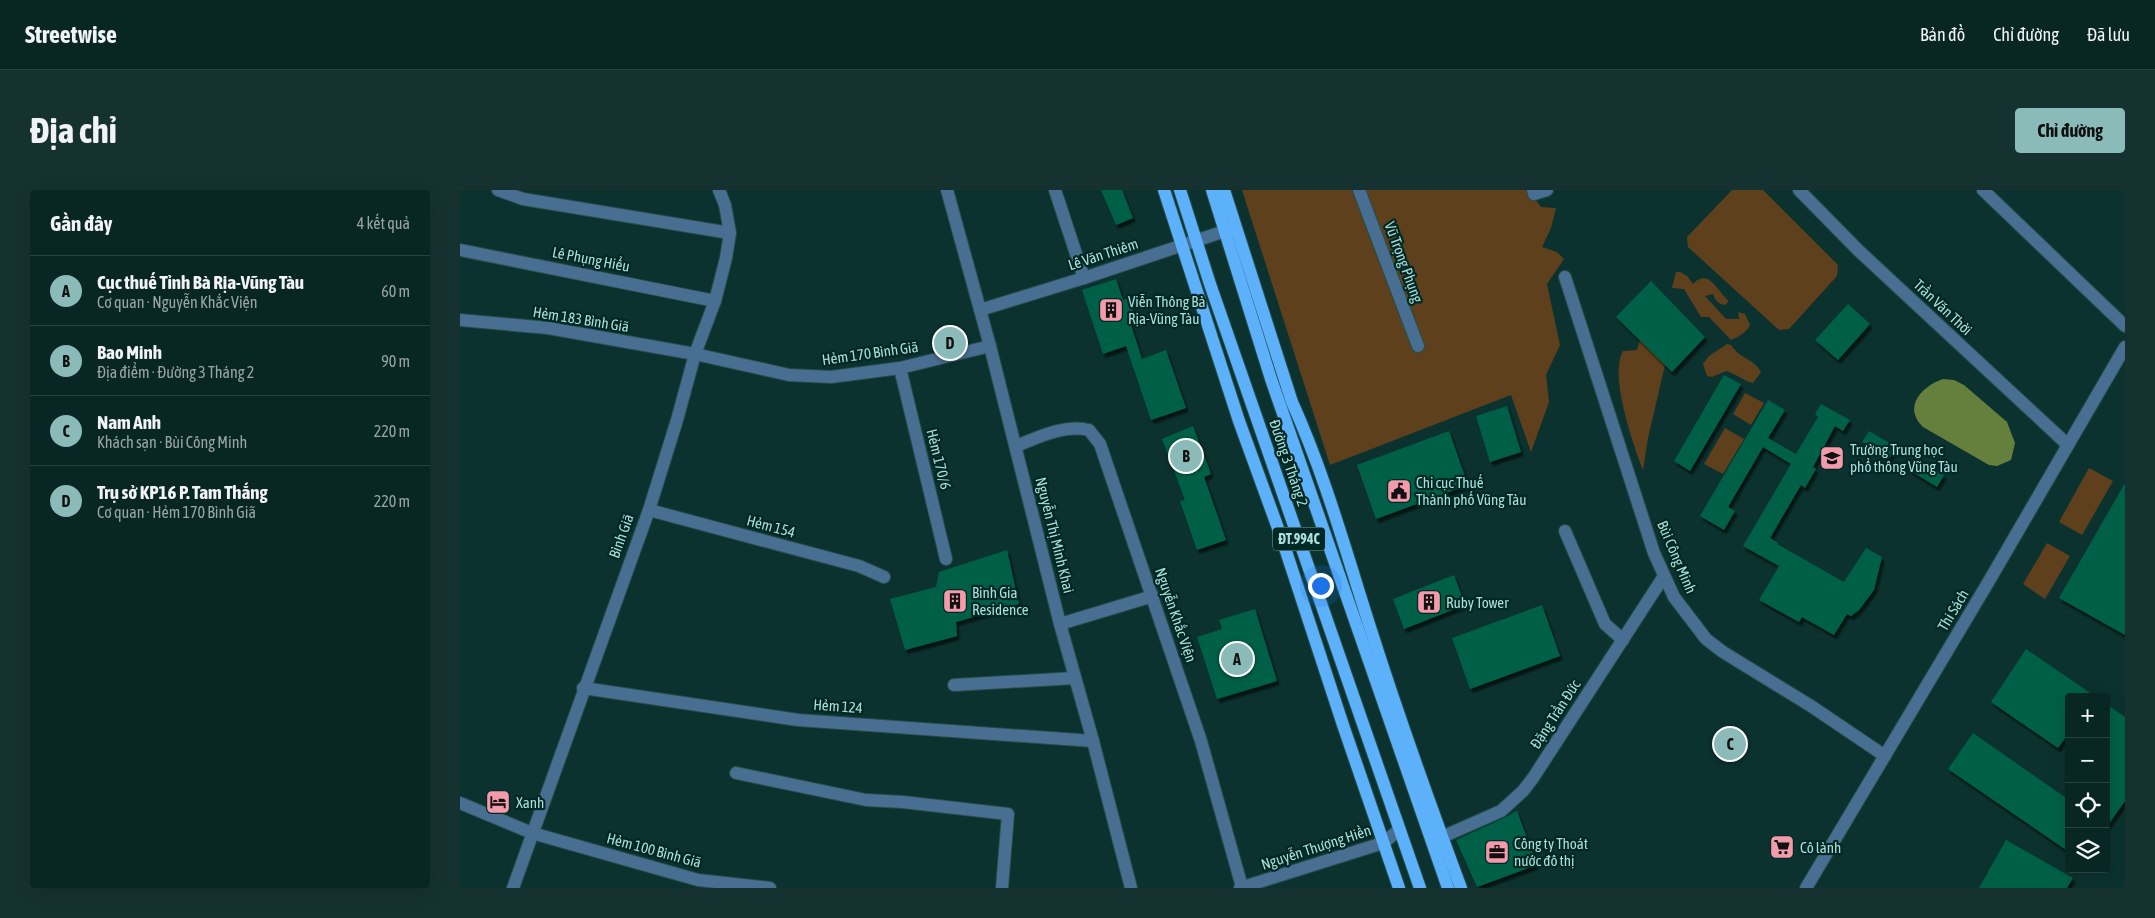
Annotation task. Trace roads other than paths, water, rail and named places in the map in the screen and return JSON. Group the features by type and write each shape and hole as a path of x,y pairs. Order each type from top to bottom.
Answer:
{"main road":[{"name":"Đường 3 Tháng 2","path":"1164,190 1239,421 1301,594 1340,716 1400,888"},
{"name":"Đường 3 Tháng 2","path":"1180,190 1420,888"},
{"name":"Đường 3 Tháng 2","path":"1212,190 1231,229"},
{"name":"Đường 3 Tháng 2","path":"1224,190 1231,229 1271,379 1430,818 1448,888"},
{"name":"Đường 3 Tháng 2","path":"1430,818 1442,836 1461,888"}],"street":[{"path":"498,190 523,198 730,233"},
{"name":"Bình Giã","path":"513,888 648,510 677,420 695,354 715,301 730,233 725,205 719,190"},
{"name":"Nguyễn Thị Minh Khai","path":"947,190 990,346 1060,624 1131,888"},
{"path":"1054,190 1084,278"},
{"name":"Vũ Trọng Phụng","path":"1359,190 1418,346"},
{"name":"Trần Văn Thời","path":"1799,190 1865,257 2068,445"},
{"path":"1983,190 2125,326"},
{"name":"Lê Văn Thiêm","path":"980,310 1231,229"},
{"name":"Lê Phụng Hiểu","path":"460,250 715,301"},
{"name":"Bùi Công Minh","path":"1564,277 1654,553 1674,597 1684,612 1706,638 1723,652 1811,706 1885,756"},
{"name":"Hẻm 183 Bình Giã","path":"460,320 548,328 695,354"},
{"name":"Hẻm 170 Bình Giã","path":"695,354 790,376 831,377 900,368 990,346"},
{"name":"Thi Sách","path":"1806,888 2125,347"},
{"name":"Hẻm 170/6","path":"900,368 946,559"},
{"name":"Nguyễn Khắc Viện","path":"1016,446 1056,432 1079,428 1089,430 1102,451 1201,741 1241,888"},
{"name":"Hẻm 154","path":"648,510 859,566 884,577"},
{"path":"1565,531 1605,624 1623,640"},
{"name":"Đặng Trần Đức","path":"1442,836 1501,811 1523,791 1664,576"},
{"path":"1060,624 1153,596"},
{"path":"954,686 1075,678"},
{"name":"Hẻm 124","path":"583,688 798,720 1093,741"},
{"path":"736,773 866,800 1008,814 1002,888"},
{"name":"Hẻm 100 Bình Giã","path":"460,803 532,833 698,880 770,888"},
{"name":"Nguyễn Thượng Hiền","path":"1241,888 1383,843 1399,830"}],"place":[{"name":"Viễn Thông Bà Rịa-Vũng Tàu","path":"1111,310"},
{"name":"Trụ sở KP16 P. Tam Thắng","path":"950,343"},
{"name":"Bao Minh","path":"1186,456"},
{"name":"Trường Trung học phổ thông Vũng Tàu","path":"1832,458"},
{"name":"Chi cục Thuế Thành phố Vũng Tàu","path":"1399,491"},
{"name":"Binh Gia Residence","path":"955,601"},
{"name":"Ruby Tower","path":"1429,602"},
{"name":"Cục thuế Tỉnh Bà Rịa-Vũng Tàu","path":"1237,659"},
{"name":"Nam Anh","path":"1730,744"},
{"name":"Xanh","path":"498,802"},
{"name":"Cô lành","path":"1782,847"},
{"name":"Công ty Thoát nước đô thị","path":"1497,852"}]}
